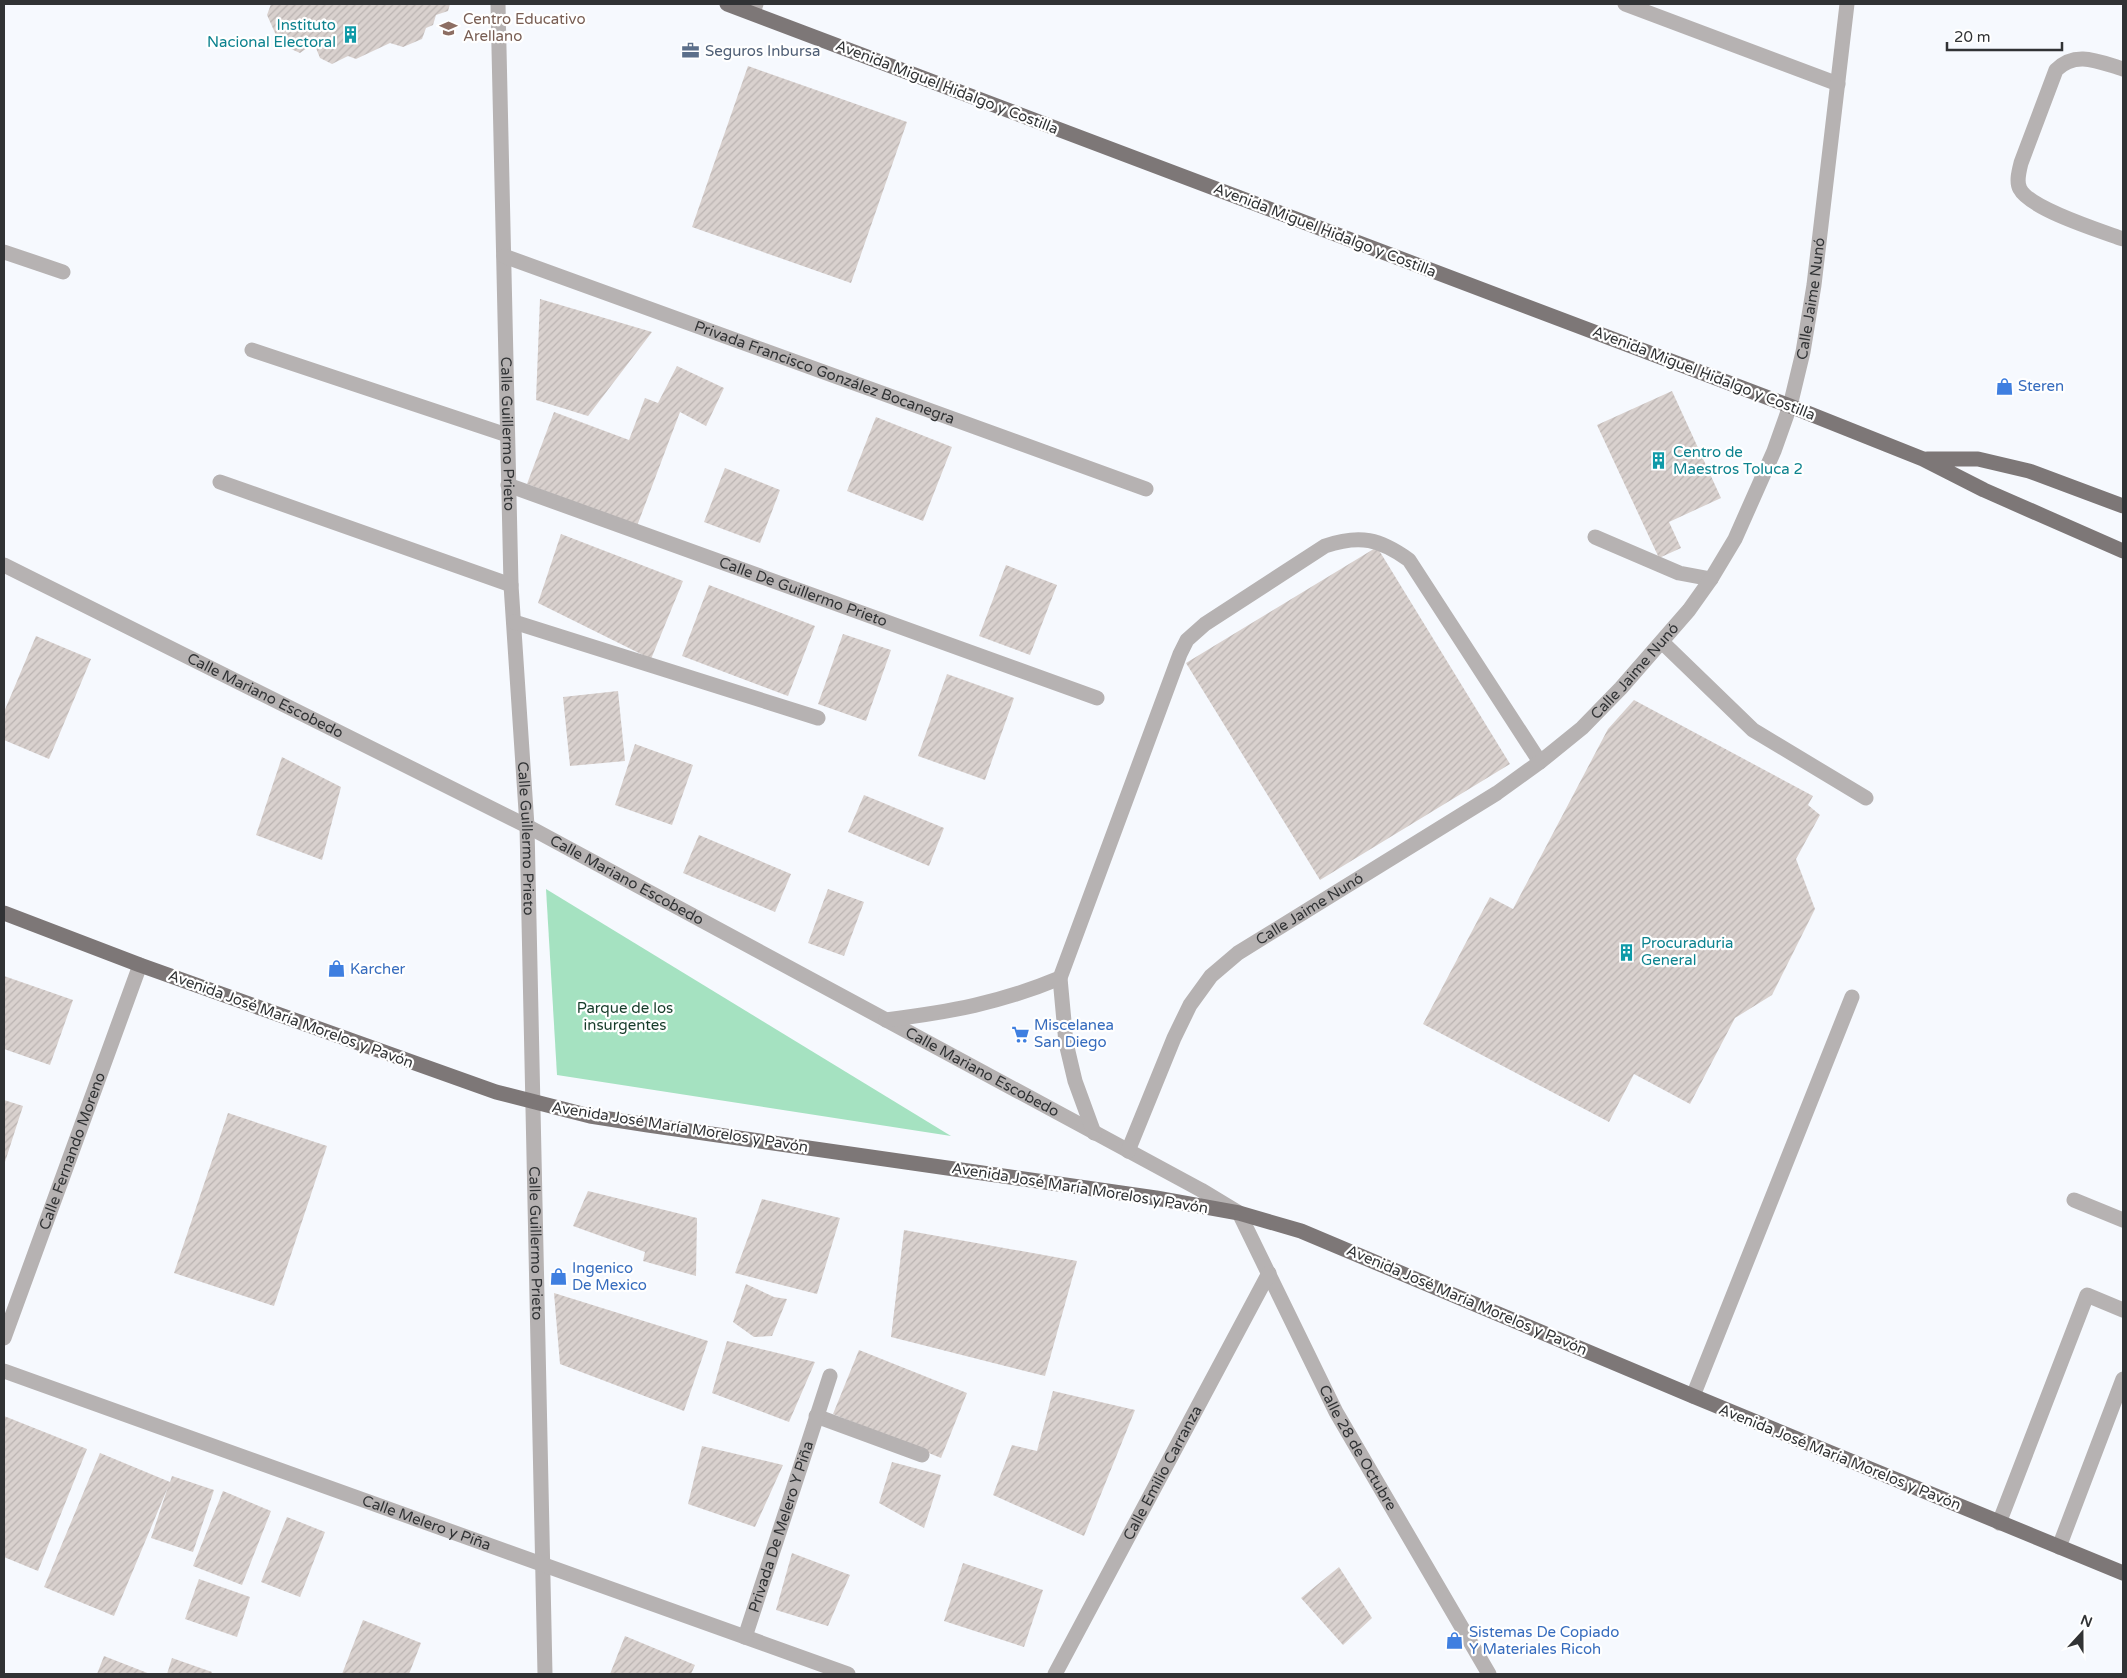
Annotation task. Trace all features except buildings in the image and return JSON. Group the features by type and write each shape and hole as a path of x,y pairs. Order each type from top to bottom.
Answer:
{"main road":[{"name":"Avenida Miguel Hidalgo y Costilla","path":"727,4 754,9 1790,406 1923,459 1984,490 2123,551"},
{"name":"Avenida Miguel Hidalgo y Costilla","path":"1923,459 1978,459 2029,471 2123,506"},
{"name":"Avenida José María Morelos y Pavón","path":"4,914 452,1077 534,1103 638,1124 1156,1198 1240,1213 1310,1234 1693,1396 2123,1573"}],"street":[{"name":"Calle Guillermo Prieto","path":"498,4 511,584 527,826 545,1674"},
{"path":"1625,4 1838,84"},
{"name":"Calle Jaime Nunó","path":"1128,1151 1174,1038 1190,1005 1211,976 1238,953 1497,793 1540,762 1582,728 1690,610 1711,579 1743,522 1774,451 1790,406 1803,352 1814,285 1847,4"},
{"path":"2123,70 2077,58 2065,61 2056,70 2024,154 2018,175 2019,188 2027,199 2042,208 2123,240"},
{"path":"4,252 62,272"},
{"name":"Privada Francisco González Bocanegra","path":"504,256 1146,488"},
{"path":"252,350 507,435"},
{"path":"220,482 511,584"},
{"name":"Calle De Guillermo Prieto","path":"508,485 1097,698"},
{"path":"1594,538 1679,572 1711,579"},
{"path":"1094,1133 1074,1080 1066,1043 1060,978 1173,671 1188,640 1205,624 1325,546 1343,540 1358,539 1393,549 1409,560 1540,762"},
{"name":"Calle Mariano Escobedo","path":"4,565 527,826 1240,1213"},
{"path":"514,622 818,718"},
{"path":"1662,642 1753,730 1866,798"},
{"name":"Calle Fernando Moreno","path":"4,1338 140,965"},
{"path":"886,1020 978,1006 1020,995 1060,978"},
{"path":"1693,1396 1852,997"},
{"path":"2074,1200 2123,1220"},
{"name":"Calle 28 de Octubre","path":"1240,1213 1336,1412 1489,1674"},
{"name":"Calle Emilio Carranza","path":"1055,1674 1269,1273"},
{"path":"1999,1522 2086,1295 2123,1310"},
{"name":"Calle Melero y Piña","path":"4,1371 848,1674"},
{"name":"Privada De Melero Y Piña","path":"745,1637 830,1376"},
{"path":"2059,1547 2123,1378"},
{"path":"816,1416 922,1455"}],"green space":[{"name":"Parque de los insurgentes","path":"546,889 951,1136 557,1075"}],"place":[{"name":"Centro Educativo Arellano","path":"449,28"},
{"name":"Instituto Nacional Electoral","path":"350,34"},
{"name":"Seguros Inbursa","path":"691,51"},
{"name":"Steren","path":"2004,386"},
{"name":"Centro de Maestros Toluca 2","path":"1659,461"},
{"name":"Procuraduria General","path":"1627,952"},
{"name":"Karcher","path":"336,969"},
{"name":"Miscelanea San Diego","path":"1020,1034"},
{"name":"Ingenico De Mexico","path":"558,1277"},
{"name":"Sistemas De Copiado Y Materiales Ricoh","path":"1455,1641"}]}
